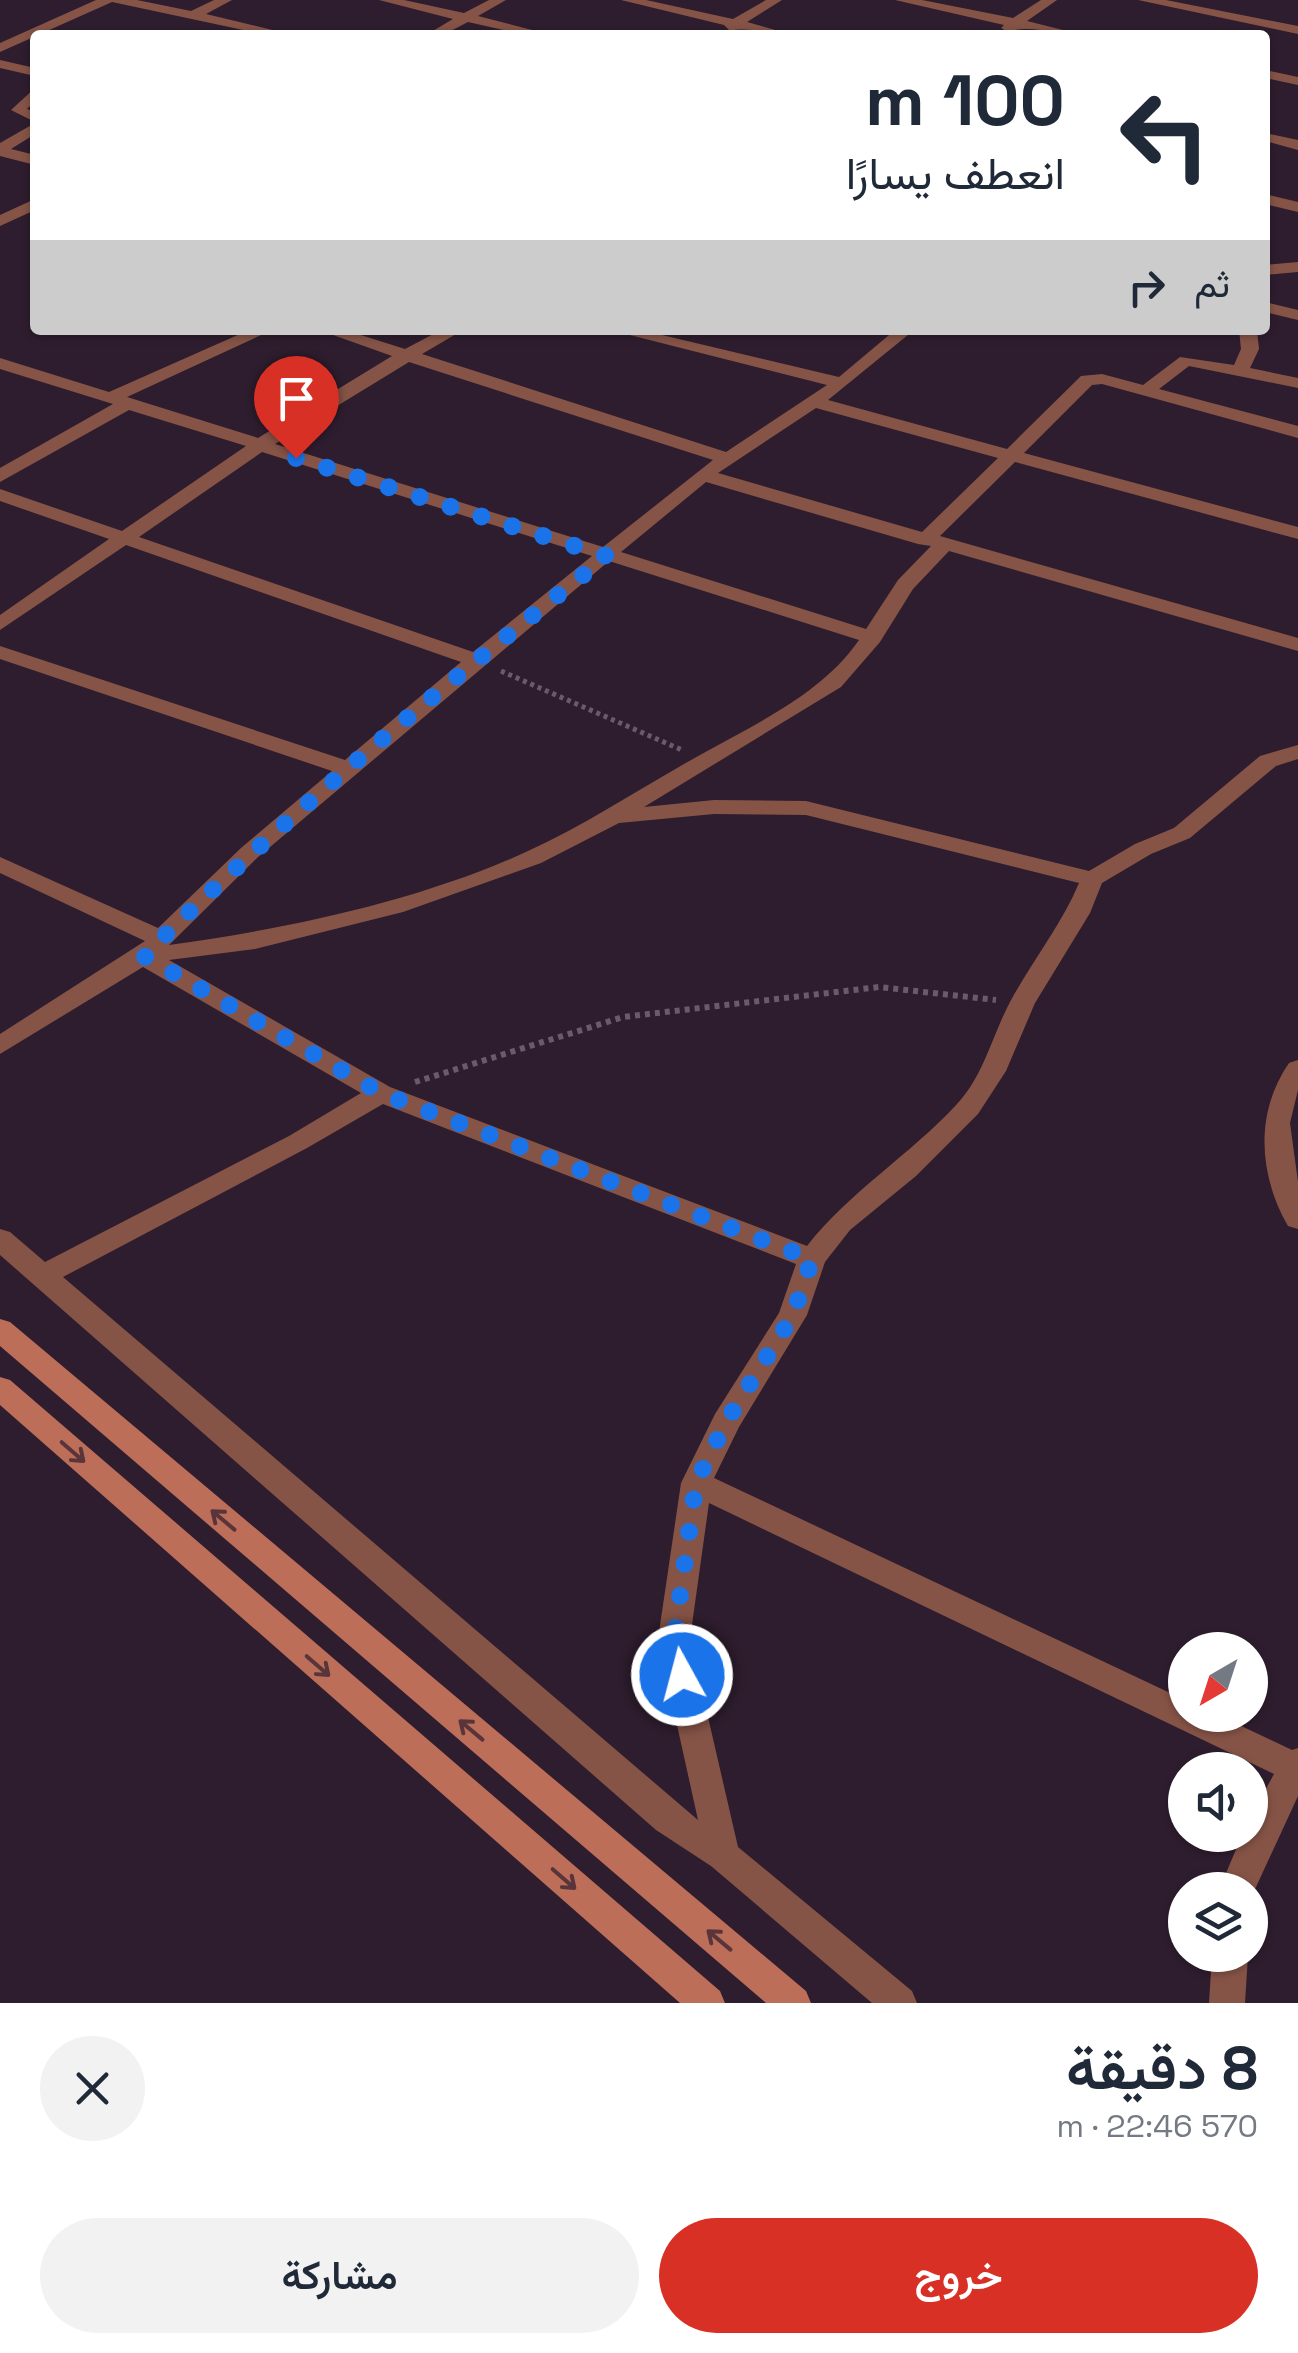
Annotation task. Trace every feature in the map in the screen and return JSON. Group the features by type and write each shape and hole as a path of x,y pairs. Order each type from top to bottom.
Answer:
{"street":[{"path":"40,30 107,0"},
{"path":"118,0 261,30"},
{"path":"190,16 224,0"},
{"path":"386,0 522,30"},
{"path":"442,30 499,0"},
{"path":"628,0 763,30"},
{"path":"725,30 774,0"},
{"path":"902,0 1051,30"},
{"path":"1005,30 1050,0"},
{"path":"1145,0 1295,27"},
{"path":"212,30 226,23"},
{"path":"1278,38 1295,27"},
{"path":"0,48 30,35"},
{"path":"0,64 30,71"},
{"path":"1270,75 1298,80"},
{"path":"30,97 18,110 30,116"},
{"path":"0,150 30,131"},
{"path":"1270,138 1298,144"},
{"path":"0,150 30,159"},
{"path":"1270,201 1298,207"},
{"path":"0,221 30,206"},
{"path":"1270,270 1298,267"},
{"path":"1270,308 1298,315"},
{"path":"0,476 119,401 253,335"},
{"path":"343,335 726,458"},
{"path":"0,624 261,446 405,355 444,335"},
{"path":"641,335 842,383"},
{"path":"0,1046 152,947 249,853 476,660 703,475 842,383 899,335"},
{"path":"1240,370 1250,350 1248,335"},
{"path":"1146,391 1180,362 1298,383"},
{"path":"0,363 873,638"},
{"path":"152,947 255,941 396,907 534,858 614,817 669,778 706,760 835,680 873,638 934,543 1010,454 1087,380 1102,380 1298,432"},
{"path":"814,402 1298,533"},
{"path":"703,475 1298,646"},
{"path":"0,495 476,660"},
{"path":"0,652 346,768"},
{"path":"722,1855 674,1639 696,1483 726,1422 793,1315 812,1259 840,1223 906,1169 969,1108 993,1070 1022,1003 1078,912 1092,880 1143,849 1182,833 1268,761 1296,750"},
{"path":"614,817 714,807 806,808 1092,880"},
{"path":"0,864 152,947 381,1093 812,1259"},
{"path":"1298,1069 1283,1090 1276,1125 1285,1190 1298,1219"},
{"path":"40,1277 298,1142 381,1093"},
{"path":"0,1239 668,1819 722,1855 899,2003"},
{"path":"0,1330 793,2003"},
{"path":"0,1388 708,2003"},
{"path":"696,1483 1297,1767 1261,1831 1244,1872"},
{"path":"1227,2003 1229,1972"}],"path":[{"path":"476,660 706,760"},
{"path":"381,1093 622,1017 878,987 1022,1003"}],"route":[{"path":"296,458 607,556 346,768 249,853 144,956 381,1093 812,1259 793,1315 726,1422 696,1483 674,1639 682,1675"}]}
